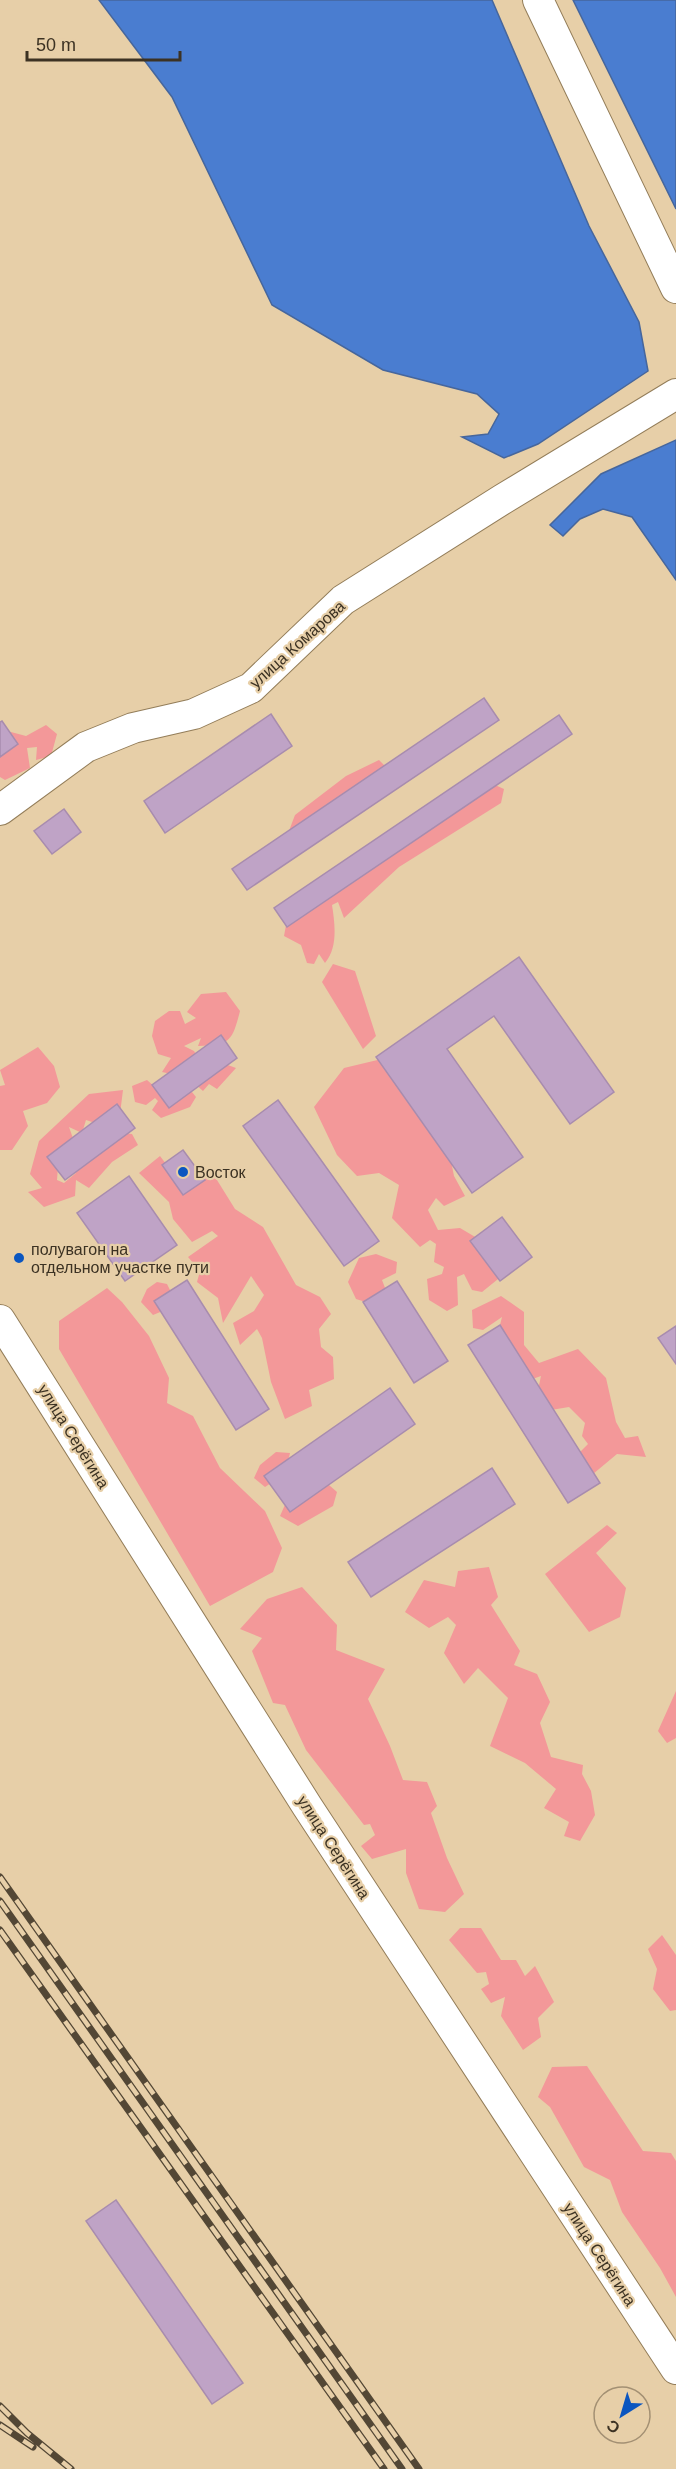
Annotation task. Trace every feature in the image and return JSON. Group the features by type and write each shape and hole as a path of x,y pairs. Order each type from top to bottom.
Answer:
{"street":[{"path":"538,0 676,288"},
{"name":"улица Комарова","path":"0,810 86,747 133,728 194,714 251,688 344,600 502,499 676,394"},
{"name":"улица Серёгина","path":"0,1320 307,1806 676,2369"}],"shaded area":[{"path":"46,725 57,734 51,756 36,760 37,747 27,748 30,768 5,780 0,777 0,741 11,732 26,736"},
{"path":"379,760 389,770 287,836 295,815 346,776"},
{"path":"486,781 504,789 501,803 399,867 344,918 338,902 332,905 335,936 329,957 325,963 319,954 314,964 307,963 301,945 284,936 287,920"},
{"path":"333,964 355,971 376,1036 363,1049 322,982"},
{"path":"226,992 240,1011 232,1035 223,1043 198,1046 201,1038 184,1046 194,1051 199,1059 206,1057 236,1068 217,1089 209,1084 203,1091 193,1082 188,1087 196,1097 190,1107 161,1118 152,1110 158,1101 155,1098 146,1105 135,1102 132,1086 147,1080 164,1095 176,1075 162,1072 171,1058 158,1054 152,1036 155,1021 169,1011 180,1011 185,1024 196,1018 187,1012 201,994"},
{"path":"38,1047 54,1066 60,1087 47,1103 23,1111 28,1126 12,1150 0,1150 0,1086 5,1085 0,1070"},
{"path":"390,1057 449,1151 454,1176 465,1196 444,1206 436,1198 428,1210 438,1230 460,1228 482,1241 508,1271 482,1292 472,1290 464,1274 457,1277 458,1305 447,1311 429,1300 427,1279 442,1274 444,1267 434,1262 436,1244 430,1240 420,1247 392,1218 399,1185 379,1173 357,1176 337,1155 314,1107 344,1068"},
{"path":"123,1090 119,1122 101,1125 86,1120 82,1133 69,1127 75,1144 59,1154 57,1180 64,1183 76,1173 74,1156 113,1132 132,1134 138,1145 112,1162 89,1188 76,1180 75,1196 44,1207 28,1192 42,1188 30,1174 39,1141 89,1094"},
{"path":"160,1156 182,1176 212,1172 235,1209 263,1227 296,1285 320,1297 331,1314 319,1329 321,1347 333,1357 334,1379 309,1390 312,1406 285,1419 271,1382 262,1338 257,1329 240,1345 233,1323 254,1311 264,1295 251,1276 223,1323 218,1298 197,1282 200,1271 188,1257 218,1236 212,1231 192,1242 173,1219 169,1202 139,1173"},
{"path":"376,1254 397,1262 396,1273 382,1280 387,1293 369,1303 356,1299 348,1282 359,1258"},
{"path":"157,1282 167,1284 173,1296 170,1308 153,1315 141,1302 147,1289"},
{"path":"107,1288 122,1302 149,1336 169,1378 167,1403 193,1416 220,1468 265,1511 282,1548 273,1572 210,1606 59,1349 59,1321"},
{"path":"501,1296 524,1312 524,1345 539,1363 578,1349 606,1378 616,1422 625,1438 638,1436 646,1457 617,1454 587,1479 575,1457 588,1444 582,1436 585,1423 569,1407 545,1411 536,1399 541,1376 521,1383 493,1353 502,1317 483,1330 473,1328 472,1310"},
{"path":"276,1452 290,1453 285,1474 265,1487 254,1478 260,1465"},
{"path":"321,1478 337,1492 333,1506 298,1526 280,1516 288,1498"},
{"path":"607,1525 617,1533 596,1553 626,1588 620,1617 589,1632 545,1574"},
{"path":"489,1567 498,1597 491,1605 520,1651 514,1665 537,1674 550,1702 540,1723 551,1757 583,1765 582,1774 591,1791 595,1815 580,1841 564,1836 569,1822 544,1808 556,1789 525,1763 490,1746 508,1698 478,1668 464,1684 444,1653 456,1625 448,1617 429,1628 405,1612 424,1580 455,1587 458,1571"},
{"path":"302,1587 337,1625 336,1650 385,1669 368,1699 403,1780 427,1782 437,1806 431,1813 447,1858 464,1894 445,1912 419,1909 406,1873 406,1849 372,1859 361,1846 375,1835 370,1824 364,1825 306,1750 285,1705 273,1703 252,1651 262,1638 240,1629 267,1599"},
{"path":"676,1691 676,1738 667,1743 658,1731"},
{"path":"460,1928 481,1928 501,1960 516,1960 525,1976 535,1966 554,2002 538,2018 541,2037 523,2050 501,2016 505,1997 491,2003 481,1989 489,1984 486,1972 477,1973 449,1940"},
{"path":"662,1935 676,1955 676,2010 670,2011 653,1989 657,1969 648,1949"},
{"path":"587,2066 643,2151 671,2153 676,2161 676,2297 660,2268 622,2212 610,2180 584,2167 550,2107 538,2097 552,2067"}],"water":[{"path":"99,0 492,0 589,226 639,322 648,371 538,444 504,458 462,437 488,434 499,414 477,394 383,370 272,305 172,97"},
{"path":"573,0 676,0 676,209"},
{"path":"676,440 676,580 632,517 603,509 580,519 563,536 550,525 601,474"}],"building":[{"path":"484,698 499,720 247,890 232,869"},
{"path":"271,714 292,746 165,833 144,801"},
{"path":"559,715 572,734 287,927 274,908"},
{"path":"2,721 18,744 0,757 0,722"},
{"path":"64,809 81,832 52,854 34,831"},
{"path":"519,957 614,1092 570,1124 494,1016 447,1049 523,1157 472,1193 376,1057"},
{"path":"221,1035 237,1058 169,1108 152,1085"},
{"path":"278,1100 379,1241 344,1266 243,1126"},
{"path":"117,1104 135,1128 65,1180 47,1157"},
{"name":"Восток","path":"183,1150 205,1180 183,1195 162,1165"},
{"path":"129,1176 177,1245 125,1281 77,1213"},
{"path":"502,1217 532,1257 500,1281 470,1241"},
{"path":"187,1280 269,1409 236,1430 154,1301"},
{"path":"397,1281 448,1361 414,1383 363,1302"},
{"path":"500,1325 600,1483 568,1503 468,1345"},
{"path":"676,1326 676,1364 658,1338"},
{"path":"390,1388 415,1424 290,1512 264,1476"},
{"path":"492,1468 515,1504 371,1597 348,1562"},
{"path":"116,2200 243,2383 212,2404 86,2221"}],"railway":[{"path":"0,1877 419,2469"},
{"path":"0,1901 402,2469"},
{"path":"0,1930 384,2469"},
{"path":"0,2406 27,2433 71,2469"},
{"path":"0,2425 33,2447"}],"place":[{"name":"Восток","path":"183,1172"},
{"name":"полувагон на отдельном участке пути","path":"19,1258"}]}
